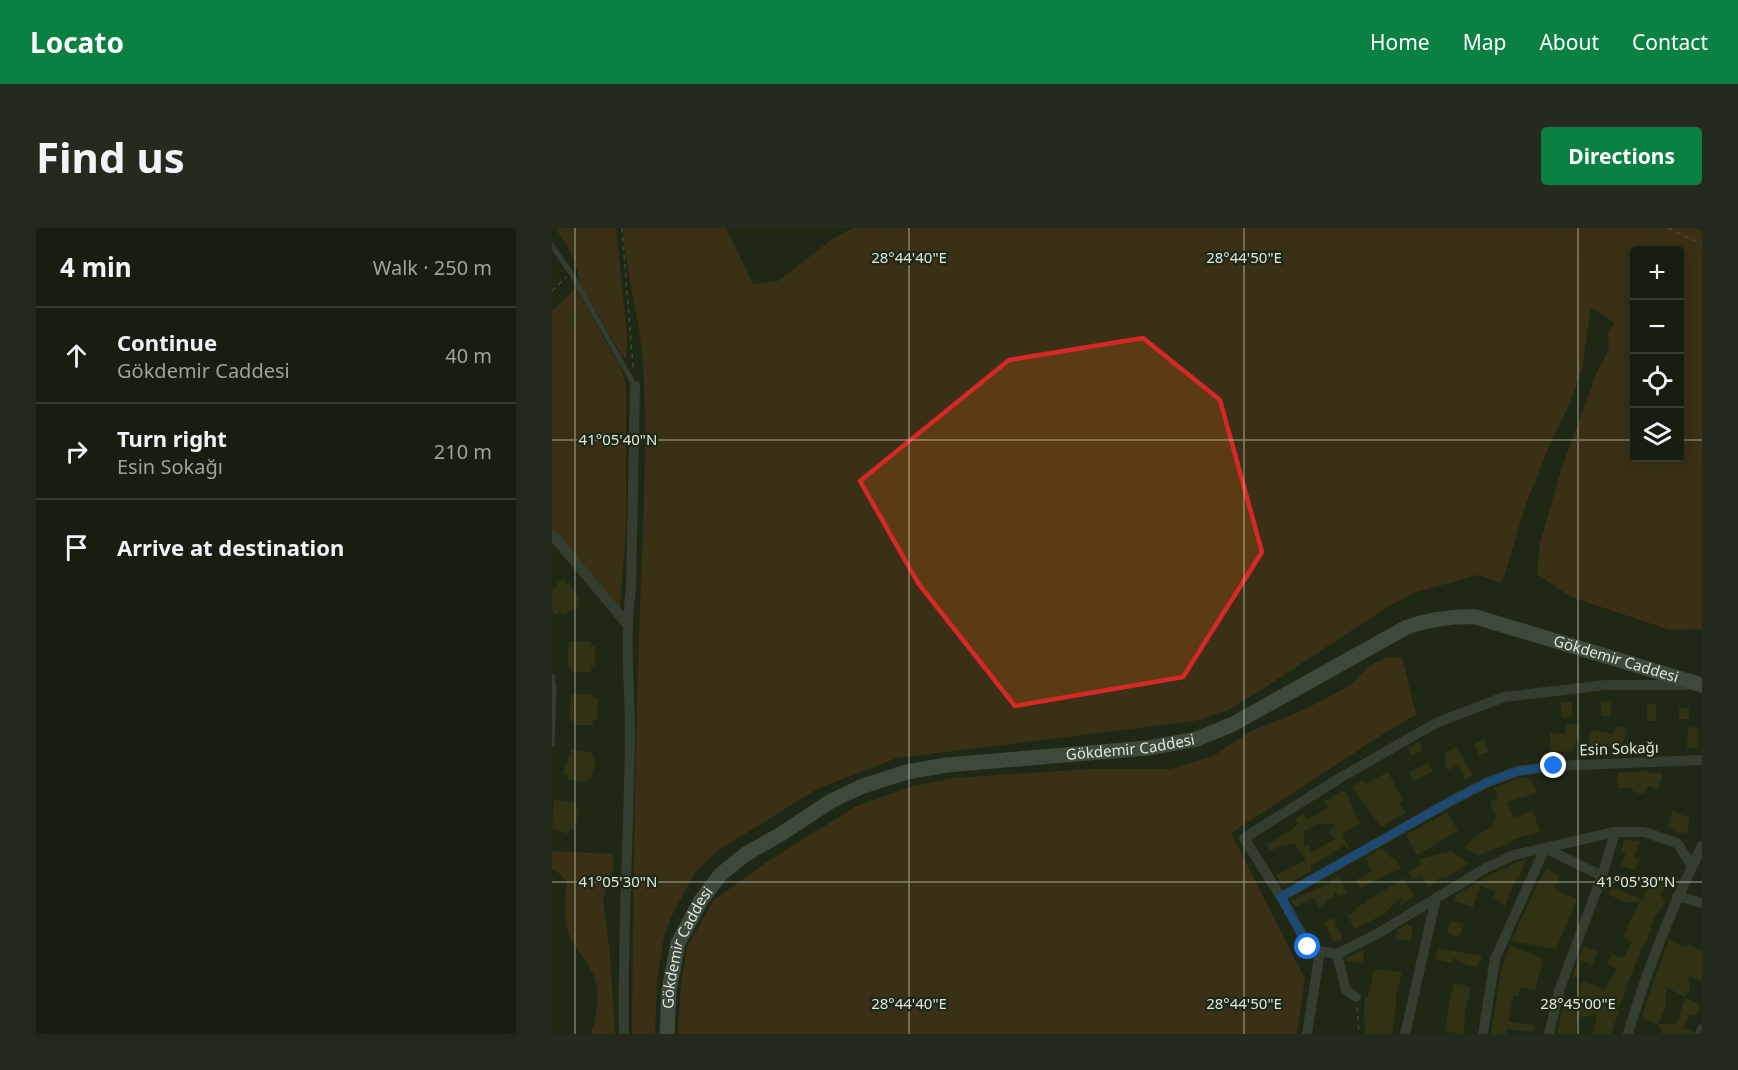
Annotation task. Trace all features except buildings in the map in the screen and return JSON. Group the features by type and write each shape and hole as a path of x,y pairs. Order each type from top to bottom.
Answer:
{"main road":[{"name":"Gökdemir Caddesi","path":"667,1034 669,990 678,943 701,900 721,874 746,854 831,801 862,786 907,772 946,765 1148,748 1197,739 1233,724 1407,627 1433,619 1456,616 1476,617 1702,685"}],"street":[{"path":"624,1034 630,735 626,623 631,589 635,386"},
{"path":"552,534 626,623"},
{"name":"Gökdemir Caddesi","path":"1320,951 1308,947 1281,897 1244,838 1340,778 1436,723 1504,697 1606,685 1702,685"},
{"name":"Esin Sokağı","path":"1281,897 1451,801 1488,782 1518,771 1554,766 1702,760"},
{"path":"1549,1034 1560,988 1602,876 1615,832"},
{"path":"1307,1034 1320,951 1337,954 1377,934 1486,868 1514,855 1615,832 1644,832 1677,843 1692,866"},
{"path":"1628,1034 1643,981 1677,896 1702,846"},
{"path":"1545,848 1602,876"},
{"path":"1483,1034 1495,959 1545,848"},
{"path":"1677,896 1702,903"},
{"path":"1405,1034 1436,898"},
{"path":"1337,954 1346,990 1356,997"},
{"path":"1700,1034 1702,1029"}],"lane":[{"path":"552,246 571,273 635,386"},
{"path":"552,676 554,689 552,745"}],"path":[{"path":"622,228 635,386"},
{"path":"1668,228 1702,244"},
{"path":"552,291 571,273"},
{"path":"1356,997 1359,1034"}],"highlighted area":[{"path":"1143,338 1220,400 1262,552 1183,677 1015,706 918,583 860,481 1009,360"}],"shaded area":[{"path":"555,228 616,228 627,336 626,359 580,284 572,254"},
{"path":"623,228 726,228 753,284 778,281 834,238 853,228 1691,228 1702,230 1702,629 1670,630 1571,597 1537,574 1540,543 1561,470 1597,372 1609,349 1608,332 1615,323 1591,307 1582,369 1526,504 1502,583 1478,575 1416,592 1389,606 1226,711 1194,721 897,758 819,788 717,851 694,874 670,919 663,942 657,980 655,1034 632,1034 635,785 645,431 643,363"},
{"path":"576,288 622,370 626,385 626,526 619,622 552,543 552,311"},
{"path":"1402,657 1416,715 1231,833 1305,979 1297,1034 678,1034 681,984 687,947 714,900 768,861 855,807 906,788 953,778 1092,769 1170,769 1213,756 1251,731 1304,710 1349,686 1371,665 1386,658"},
{"path":"552,851 613,854 613,868 603,898 610,954 615,1034 591,1034 597,1004 597,989 590,968 567,929 565,899 567,882 559,873 552,870"}],"route":[{"path":"1308,947 1281,897 1488,782 1518,771 1554,766"}]}
